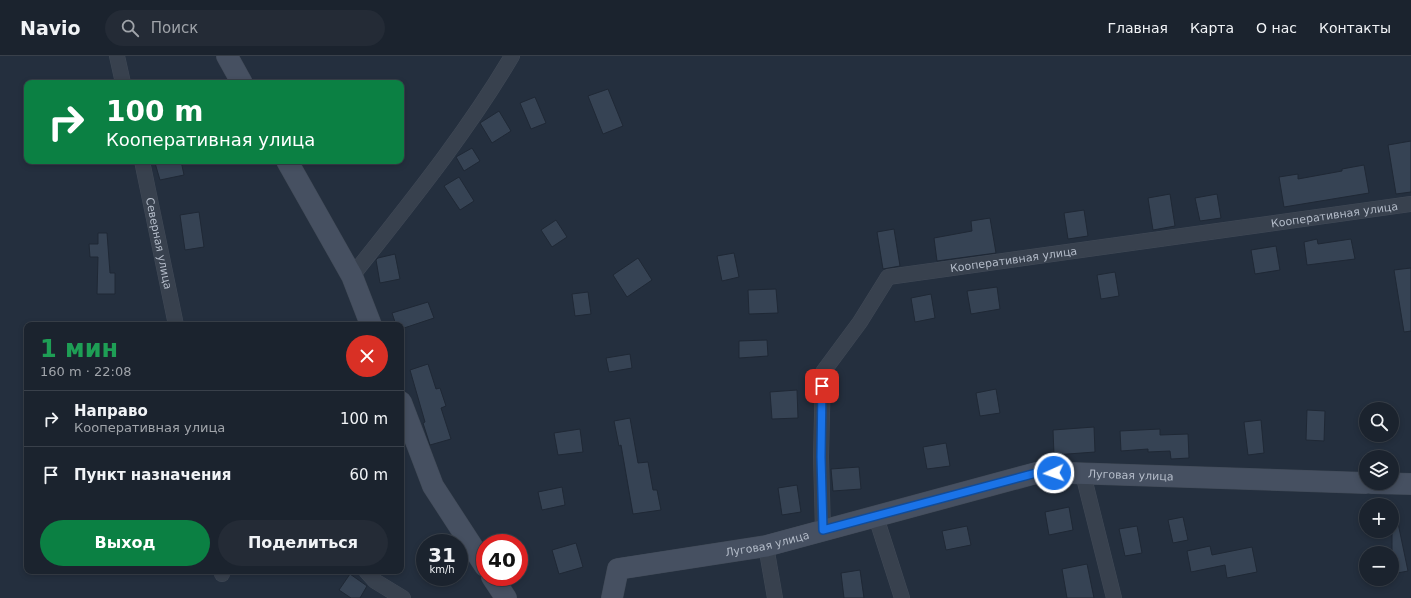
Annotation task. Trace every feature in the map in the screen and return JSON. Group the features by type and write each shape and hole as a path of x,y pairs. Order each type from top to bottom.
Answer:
{"street":[{"path":"116,56 122,80"},
{"path":"227,56 240,80"},
{"path":"352,276 445,157 492,91 512,56"},
{"name":"Северная улица","path":"143,164 175,322"},
{"path":"289,164 352,276 370,322"},
{"name":"Кооперативная улица","path":"823,530 821,457 823,372 860,322 888,277 1411,204"},
{"path":"404,410 433,486 476,552"},
{"name":"Луговая улица","path":"612,598 618,568 766,546 1040,472 1359,483"},
{"path":"1083,474 1114,598"},
{"path":"1399,484 1411,484"},
{"path":"876,516 902,598"},
{"path":"766,546 775,598"},
{"path":"369,574 376,581 403,598"},
{"path":"498,586 506,598"}],"building":[{"path":"608,89 623,126 603,134 588,96"},
{"path":"535,97 546,123 531,129 520,103"},
{"path":"499,111 511,131 492,143 480,123"},
{"path":"1411,141 1411,192 1396,194 1388,145"},
{"path":"472,148 480,161 464,171 456,157"},
{"path":"155,164 182,164 184,175 160,180"},
{"path":"1364,165 1369,193 1284,207 1279,177 1298,174 1298,179 1342,171 1342,169"},
{"path":"459,177 474,201 460,210 444,186"},
{"path":"1170,194 1175,226 1153,230 1148,198"},
{"path":"1217,194 1221,218 1200,221 1195,198"},
{"path":"1084,210 1088,236 1068,239 1064,213"},
{"path":"199,212 204,247 185,250 180,215"},
{"path":"990,218 996,253 937,261 934,238 972,231 971,221"},
{"path":"556,220 567,237 552,247 541,230"},
{"path":"894,229 900,266 883,269 877,232"},
{"path":"98,233 107,233 110,273 115,273 115,294 97,294 98,257 90,257 89,244 98,244"},
{"path":"1317,239 1318,244 1351,239 1355,259 1307,265 1304,242"},
{"path":"1276,246 1280,270 1255,274 1251,250"},
{"path":"734,253 739,277 722,281 717,256"},
{"path":"395,254 400,279 380,283 376,260 378,258"},
{"path":"638,258 652,280 627,297 613,275"},
{"path":"1411,268 1411,331 1404,332 1394,270"},
{"path":"1115,272 1119,296 1101,299 1097,275"},
{"path":"997,287 1000,309 971,314 967,291"},
{"path":"776,289 778,313 749,314 748,290"},
{"path":"588,292 591,314 575,316 572,294"},
{"path":"931,294 935,318 915,322 911,298"},
{"path":"428,302 434,318 404,328 404,322 395,322 392,313"},
{"path":"767,340 768,356 739,358 739,341"},
{"path":"630,354 632,368 609,372 606,358"},
{"path":"428,364 436,389 440,388 446,406 441,408 451,439 430,445 410,370"},
{"path":"996,389 1000,413 980,416 976,393"},
{"path":"797,390 798,418 772,419 770,392"},
{"path":"1307,410 1325,411 1324,441 1306,440"},
{"path":"630,418 638,463 648,462 653,490 657,490 661,510 633,514 621,445 619,446 614,421"},
{"path":"1261,420 1264,453 1248,455 1244,422"},
{"path":"1094,427 1095,452 1054,455 1053,430"},
{"path":"580,429 583,452 558,455 554,433"},
{"path":"1160,429 1160,435 1188,434 1189,458 1171,459 1170,451 1148,452 1148,449 1121,451 1120,431"},
{"path":"946,443 950,466 927,469 923,447"},
{"path":"859,467 861,489 833,491 831,469"},
{"path":"797,485 801,512 782,515 778,488"},
{"path":"562,487 565,505 542,510 538,492"},
{"path":"1069,507 1073,530 1049,535 1045,512"},
{"path":"1183,517 1188,540 1173,543 1168,520"},
{"path":"967,526 971,545 946,550 942,531"},
{"path":"1137,526 1142,553 1125,556 1119,529"},
{"path":"1399,528 1408,571 1399,573 1399,546 1392,546 1392,538 1399,538"},
{"path":"576,543 583,567 559,574 552,550"},
{"path":"1210,546 1212,555 1252,547 1257,572 1227,578 1225,565 1191,572 1187,551"},
{"path":"1087,564 1094,598 1067,598 1062,569"},
{"path":"860,570 864,598 844,598 841,573"},
{"path":"350,574 367,586 360,598 351,598 339,590"}],"route":[{"path":"822,386 821,457 823,530 1040,472 1054,473"}]}
